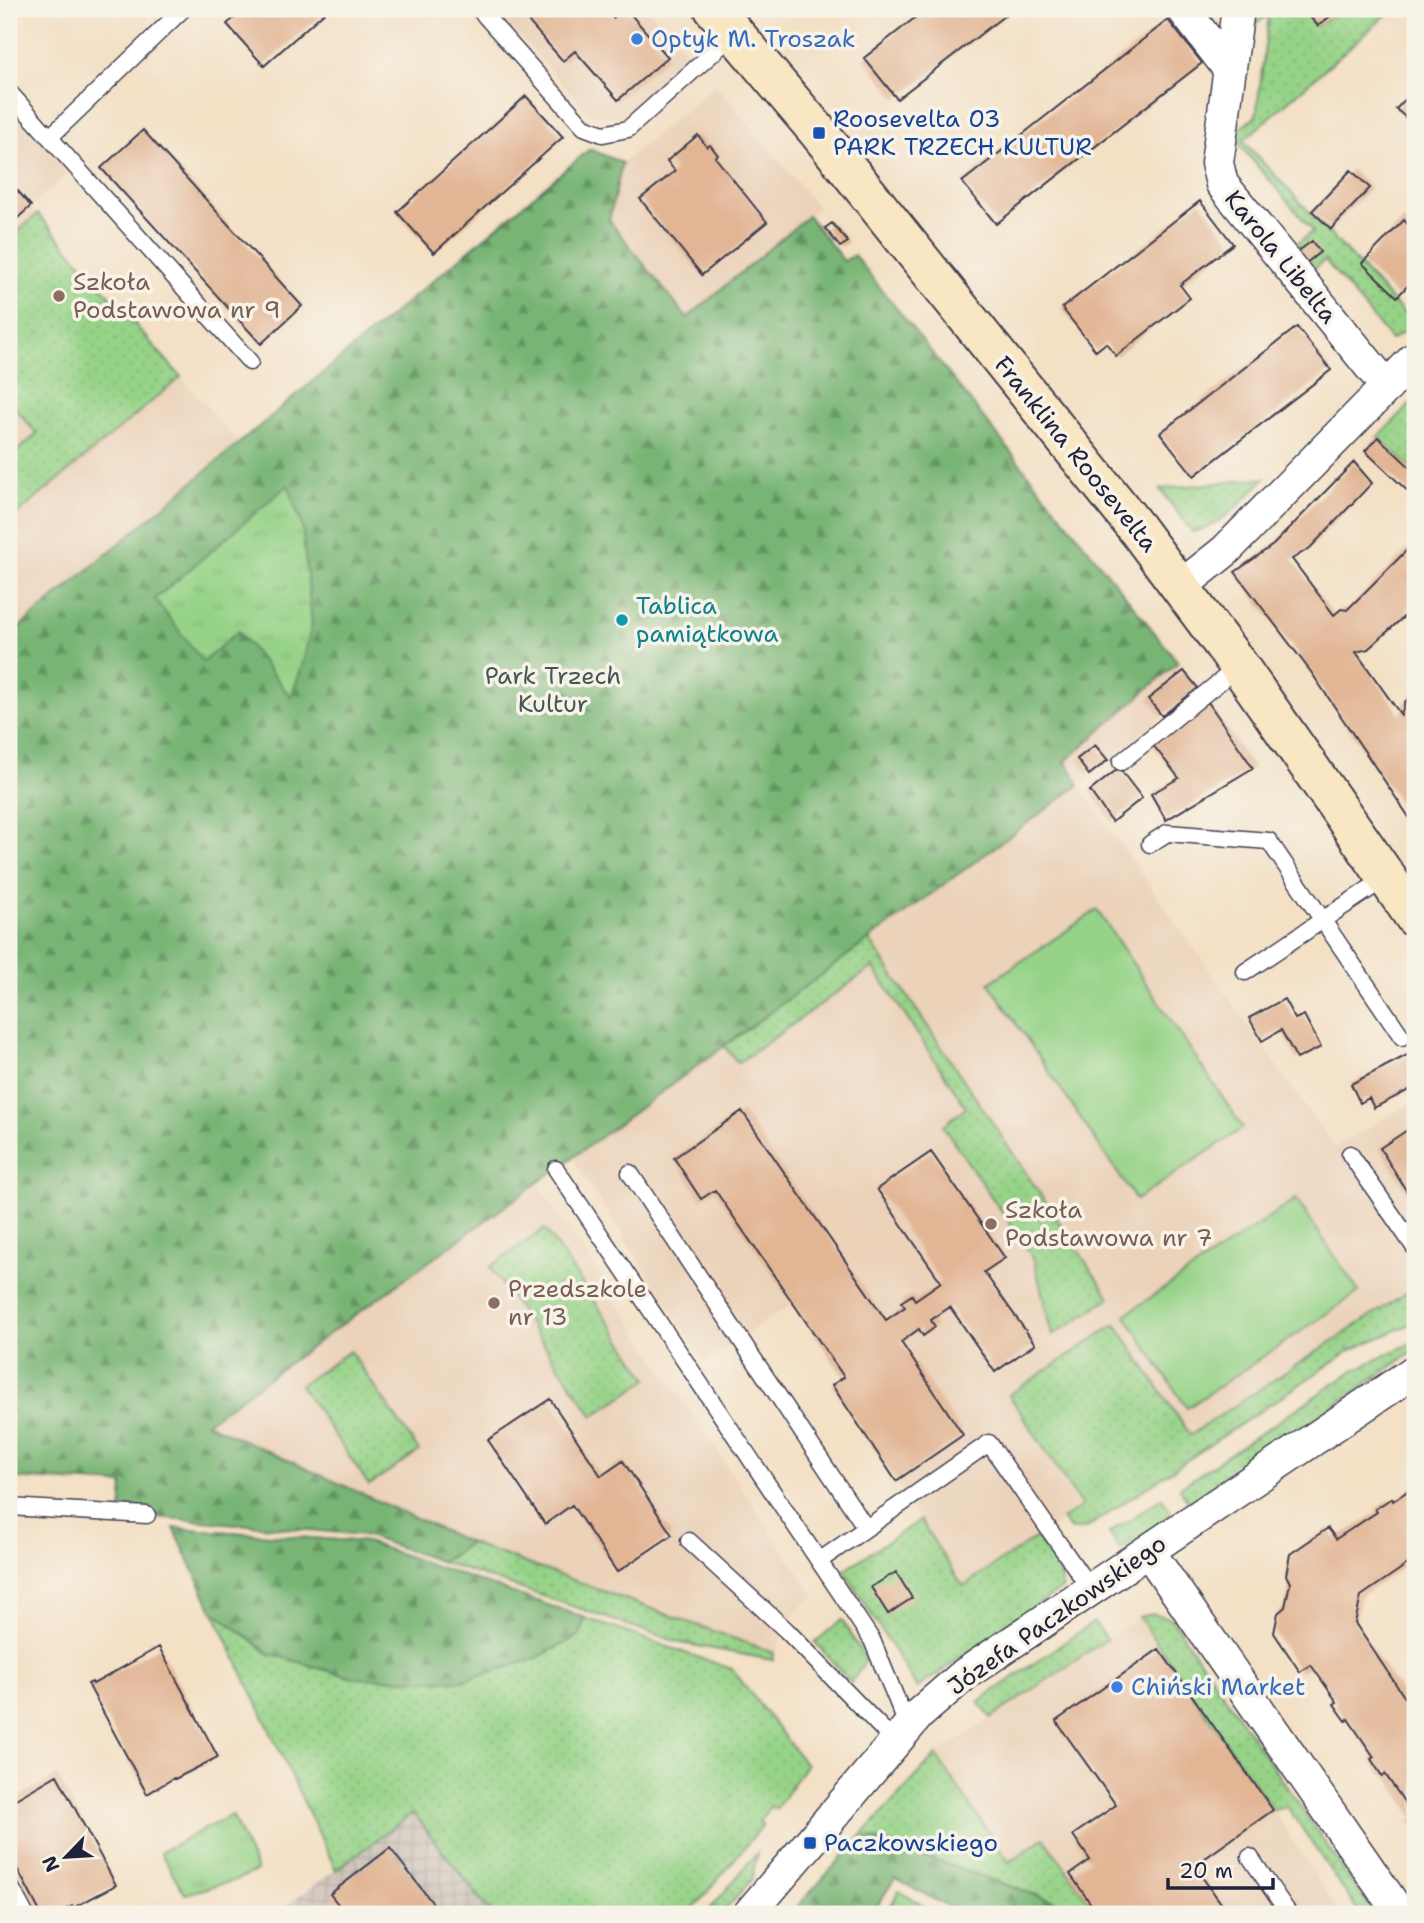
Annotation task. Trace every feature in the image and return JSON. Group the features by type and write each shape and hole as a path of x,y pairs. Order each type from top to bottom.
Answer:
{"street":[{"path":"1183,9 1230,69"},
{"name":"Karola Libelta","path":"1238,9 1217,163 1222,184 1387,387"},
{"name":"Franklina Roosevelta","path":"724,21 845,165 1137,529 1239,666 1415,918"},
{"path":"1180,587 1241,535 1415,358"},
{"name":"Józefa Paczkowskiego","path":"749,1914 919,1714 965,1674 1415,1370"},
{"path":"1149,1552 1400,1914"}],"lane":[{"path":"479,9 584,127 603,134 628,128 724,21"},
{"path":"50,137 175,12"},
{"path":"9,92 250,362"},
{"path":"1121,762 1239,666"},
{"path":"1150,844 1167,833 1269,841 1402,1037"},
{"path":"1245,972 1387,877"},
{"path":"1350,1154 1415,1248"},
{"path":"556,1169 872,1640 902,1735"},
{"path":"630,1173 866,1528"},
{"path":"819,1561 989,1443 1091,1590"},
{"path":"9,1507 146,1515"},
{"path":"689,1541 902,1735"},
{"path":"1250,1857 1289,1914"},
{"path":"9,1884 24,1914"}],"shaded area":[{"path":"495,9 648,9 690,57 621,116 591,115"},
{"path":"716,85 818,208 687,318 609,220 622,163"},
{"name":"Szkoła Podstawowa nr 9","path":"9,105 68,172 31,207 240,444 9,636"},
{"name":"Szkoła Podstawowa nr 7","path":"1178,662 1198,688 1079,785 1334,1147 1415,1101 1415,1293 1413,1290 963,1586 832,1385 844,1377 793,1303 705,1362 572,1158 1078,785 1066,761"},
{"name":"Przedszkole nr 13","path":"537,1182 814,1596 797,1609 774,1653 470,1543 205,1423"},
{"path":"1139,1617 1273,1810 1340,1914 1091,1914 862,1835 936,1755"},
{"path":"413,1813 492,1914 275,1914"}],"green space":[{"path":"1253,9 1303,9 1318,26 1339,9 1393,9 1243,141 1415,325 1391,340 1325,260 1308,274 1290,249 1313,231 1235,140 1236,131 1256,116 1269,15 1252,26"},
{"name":"Park Trzech Kultur","path":"590,149 622,163 609,220 687,318 808,216 844,261 854,255 1178,662 1066,761 1079,785 206,1423 470,1543 442,1562 364,1535 121,1514 123,1484 9,1478 9,636"},
{"path":"38,214 181,377 9,521 9,458 37,434 9,401 9,239"},
{"path":"1415,400 1415,472 1378,437"},
{"path":"1265,478 1241,503 1213,525 1192,532 1160,489"},
{"path":"288,485 302,527 312,624 291,697 238,631 203,662 155,599"},
{"path":"1097,910 1243,1128 1136,1200 989,983"},
{"path":"869,939 1110,1298 1052,1336 1034,1259 943,1126 966,1107 873,967 738,1063 724,1046"},
{"path":"1296,1199 1359,1292 1187,1408 1125,1315"},
{"path":"545,1229 648,1379 593,1416 490,1267"},
{"path":"1412,1289 1415,1293 1415,1322 1351,1350 1086,1528 1071,1530 1062,1520 1082,1506 1009,1395 1116,1324 1190,1435"},
{"path":"1415,1341 1415,1350 1191,1505 1179,1488 1354,1370"},
{"path":"350,1351 419,1451 369,1485 300,1385"},
{"path":"1162,1498 1172,1514 1120,1550 1109,1533"},
{"path":"920,1520 963,1586 1037,1537 1062,1577 1061,1589 917,1688 844,1570"},
{"path":"174,1528 366,1542 732,1669 806,1765 776,1809 771,1806 759,1821 763,1825 689,1914 492,1914 413,1813 336,1870"},
{"path":"174,1528 366,1542 585,1618 580,1635 535,1659 461,1681 353,1678 268,1653 212,1610"},
{"path":"470,1543 774,1653 773,1660 681,1643 442,1562"},
{"path":"1153,1614 1171,1618 1374,1914 1360,1914 1287,1807 1273,1810 1139,1617"},
{"path":"842,1620 866,1660 851,1683 815,1642"},
{"path":"1094,1622 1107,1639 991,1718 978,1702"},
{"path":"936,1755 1009,1862 1044,1838 1098,1914 1091,1914 862,1835"},
{"path":"232,1815 257,1871 236,1880 185,1894 160,1852"},
{"path":"862,1835 1091,1914 1028,1914 1010,1905 1003,1914 961,1914 895,1878 872,1914 791,1914"},
{"path":"757,1853 752,1879 722,1914 706,1914"},
{"path":"899,1891 937,1914 886,1914"}],"building":[{"path":"245,9 328,9 264,66 227,24"},
{"path":"524,9 605,9 613,18 626,9 668,57 618,100 575,51 563,61 520,12"},
{"path":"926,9 1013,9 897,99 864,58"},
{"path":"1303,9 1339,9 1318,26"},
{"path":"1168,20 1202,63 996,224 962,182"},
{"path":"1415,89 1415,121 1413,124 1396,109"},
{"path":"526,96 563,137 434,253 397,212"},
{"path":"143,130 302,306 261,344 101,168"},
{"path":"698,135 707,147 710,145 718,155 715,157 767,222 702,275 640,199 675,171 667,161"},
{"path":"1351,170 1370,188 1331,229 1312,211"},
{"path":"9,181 31,206 9,226"},
{"path":"1200,201 1233,244 1180,285 1190,298 1116,356 1106,343 1096,351 1062,308"},
{"path":"1404,220 1411,228 1415,224 1415,278 1397,297 1362,263"},
{"path":"832,223 848,242 840,247 825,228"},
{"path":"1312,241 1320,252 1305,264 1296,253"},
{"path":"1297,327 1331,370 1194,476 1160,433"},
{"path":"1378,437 1415,472 1415,498 1365,451"},
{"path":"1354,462 1372,483 1310,548 1292,559 1334,615 1341,609 1347,610 1415,544 1415,564 1409,570 1415,577 1415,601 1406,610 1408,613 1368,649 1356,652 1401,715 1405,702 1415,692 1415,826 1311,672 1235,572 1273,545"},
{"path":"1184,671 1198,688 1162,716 1148,699"},
{"path":"1208,702 1253,768 1166,820 1151,794 1179,778 1153,745"},
{"path":"1095,745 1108,760 1089,775 1077,759"},
{"path":"1119,768 1142,798 1112,822 1090,791"},
{"path":"1284,999 1295,1019 1304,1015 1321,1047 1297,1059 1281,1030 1262,1041 1249,1018"},
{"path":"1415,1051 1415,1087 1374,1108 1369,1098 1360,1103 1351,1084"},
{"path":"742,1111 886,1320 905,1307 901,1302 912,1295 915,1300 941,1282 877,1189 931,1152 1005,1258 984,1272 1035,1344 995,1372 950,1307 931,1320 935,1327 923,1336 919,1329 901,1342 963,1435 896,1481 832,1385 844,1377 715,1190 701,1199 674,1158"},
{"path":"1415,1125 1415,1205 1380,1148"},
{"path":"550,1399 601,1476 623,1461 672,1535 617,1572 572,1505 545,1524 488,1440"},
{"path":"1415,1486 1415,1559 1361,1596 1355,1623 1415,1713 1415,1829 1410,1821 1414,1818 1403,1800 1385,1774 1382,1776 1371,1759 1374,1757 1348,1719 1346,1721 1334,1704 1337,1702 1311,1665 1300,1672 1274,1633 1278,1613 1285,1607 1290,1583 1286,1575 1290,1554 1328,1528 1336,1539 1377,1512 1375,1509"},
{"path":"896,1572 912,1598 888,1614 871,1587"},
{"path":"159,1647 218,1757 147,1794 88,1684 93,1684"},
{"path":"1159,1649 1273,1810 1194,1866 1229,1914 1098,1914 1070,1874 1090,1860 1073,1835 1116,1805 1056,1721"},
{"path":"57,1775 116,1885 73,1908 72,1906 57,1914 41,1914 9,1853 9,1803"},
{"path":"390,1848 441,1914 346,1914 330,1894"}],"place":[{"name":"Optyk M. Troszak","path":"637,39"},
{"name":"Roosevelta 03 PARK TRZECH KULTUR","path":"819,133"},
{"name":"Szkoła Podstawowa nr 9","path":"59,296"},
{"name":"Tablica pamiątkowa","path":"622,620"},
{"name":"Szkoła Podstawowa nr 7","path":"991,1224"},
{"name":"Przedszkole nr 13","path":"494,1303"},
{"name":"Chiński Market","path":"1117,1687"},
{"name":"Paczkowskiego","path":"810,1843"}]}
